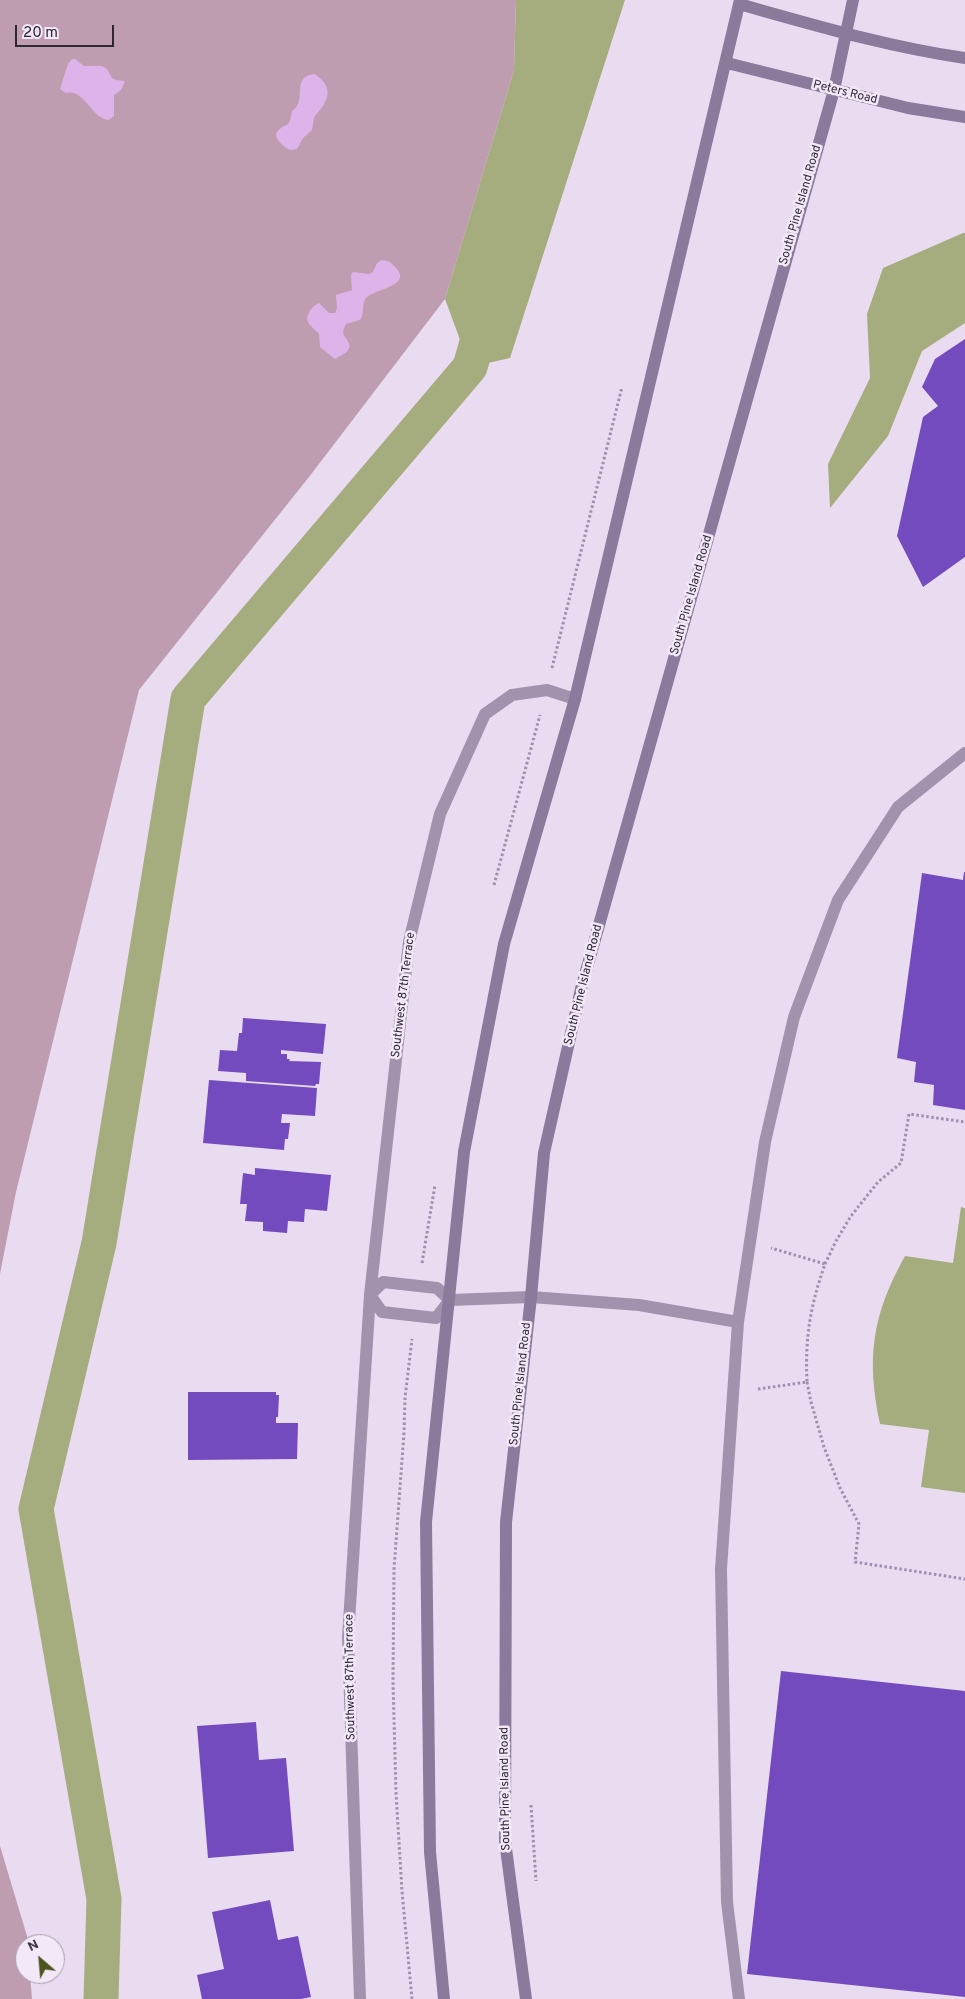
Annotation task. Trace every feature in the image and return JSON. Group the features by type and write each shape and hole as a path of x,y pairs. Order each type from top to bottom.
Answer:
{"main road":[{"name":"South Pine Island Road","path":"526,1999 505,1841 506,1522 544,1152 581,989 834,90 853,0"},
{"path":"444,1999 430,1852 426,1522 464,1152 504,944 575,699 740,2 845,33 925,52 965,58"},
{"name":"Peters Road","path":"727,63 908,108 965,117"}],"street":[{"name":"Southwest 87th Terrace","path":"360,1999 348,1637 370,1295 409,942 440,814 484,714 512,695 547,690 575,699"},
{"path":"739,1999 727,1902 721,1569 738,1322 765,1142 794,1017 838,900 898,807 965,753"},
{"path":"450,1300 436,1318 382,1312 370,1295 383,1282 437,1288 450,1300 530,1297 639,1304 738,1322"}],"path":[{"path":"965,1122 909,1114 900,1163 878,1182 851,1216 825,1264 813,1303 807,1334 807,1382 817,1424 833,1470 859,1524 855,1562 965,1579"},
{"path":"769,1248 825,1264"},
{"path":"750,1390 807,1382"},
{"path":"530,1803 536,1887"}],"shaded area":[{"path":"0,0 516,0 514,70 445,299 309,477 139,690 16,1192 0,1274"},
{"path":"516,0 625,0 510,358 470,367 445,299 514,70"},
{"path":"965,233 965,323 922,351 888,436 830,508 828,464 870,378 867,314 883,268"},
{"path":"961,1207 965,1208 965,1493 921,1487 929,1430 880,1424 873,1378 875,1337 885,1298 894,1277 905,1256 953,1263"},
{"path":"0,1846 26,1934 15,1934 15,1984 31,1984 32,1999 0,1999"}],"sand":[{"path":"72,59 75,59 84,66 102,66 107,69 112,78 125,81 121,90 114,95 114,116 108,120 97,114 78,95 66,93 60,89 68,64"},
{"path":"314,74 325,83 328,95 314,118 312,130 303,138 297,149 290,150 278,140 276,134 282,127 287,125 292,111 297,107 303,80 307,76"},
{"path":"382,260 392,264 399,272 400,278 391,286 366,298 360,320 346,324 344,328 343,334 350,346 347,352 335,359 320,347 319,334 309,324 307,319 310,311 319,303 329,313 335,313 337,308 336,295 352,290 351,275 353,272 369,274 373,272 377,263"}],"building":[{"path":"965,339 965,557 923,587 897,536 923,417 938,406 922,387 935,359"},
{"path":"964,872 965,1110 933,1105 934,1085 914,1082 916,1062 897,1058 922,873 963,880"},
{"path":"243,1018 326,1024 323,1054 281,1050 281,1054 287,1054 287,1059 290,1059 289,1061 321,1062 319,1084 315,1086 246,1081 246,1073 218,1071 220,1050 237,1051 239,1033 242,1033"},
{"path":"209,1080 317,1088 315,1116 282,1114 281,1123 290,1123 288,1139 285,1139 284,1150 203,1143"},
{"path":"255,1168 331,1175 327,1211 305,1209 304,1222 288,1221 287,1233 263,1231 263,1222 245,1221 247,1204 240,1204 243,1173 255,1175"},
{"path":"188,1392 276,1392 276,1395 279,1395 276,1423 298,1423 297,1459 188,1460"},
{"path":"781,1671 965,1691 965,1997 747,1974"},
{"path":"256,1722 259,1760 286,1758 294,1851 208,1858 197,1726"},
{"path":"270,1900 278,1940 298,1936 311,1997 301,1999 202,1999 197,1975 224,1969 212,1912"}],"waterway":[{"path":"101,1999 104,1899 36,1509 99,1243 188,699 470,367 483,321"}]}
